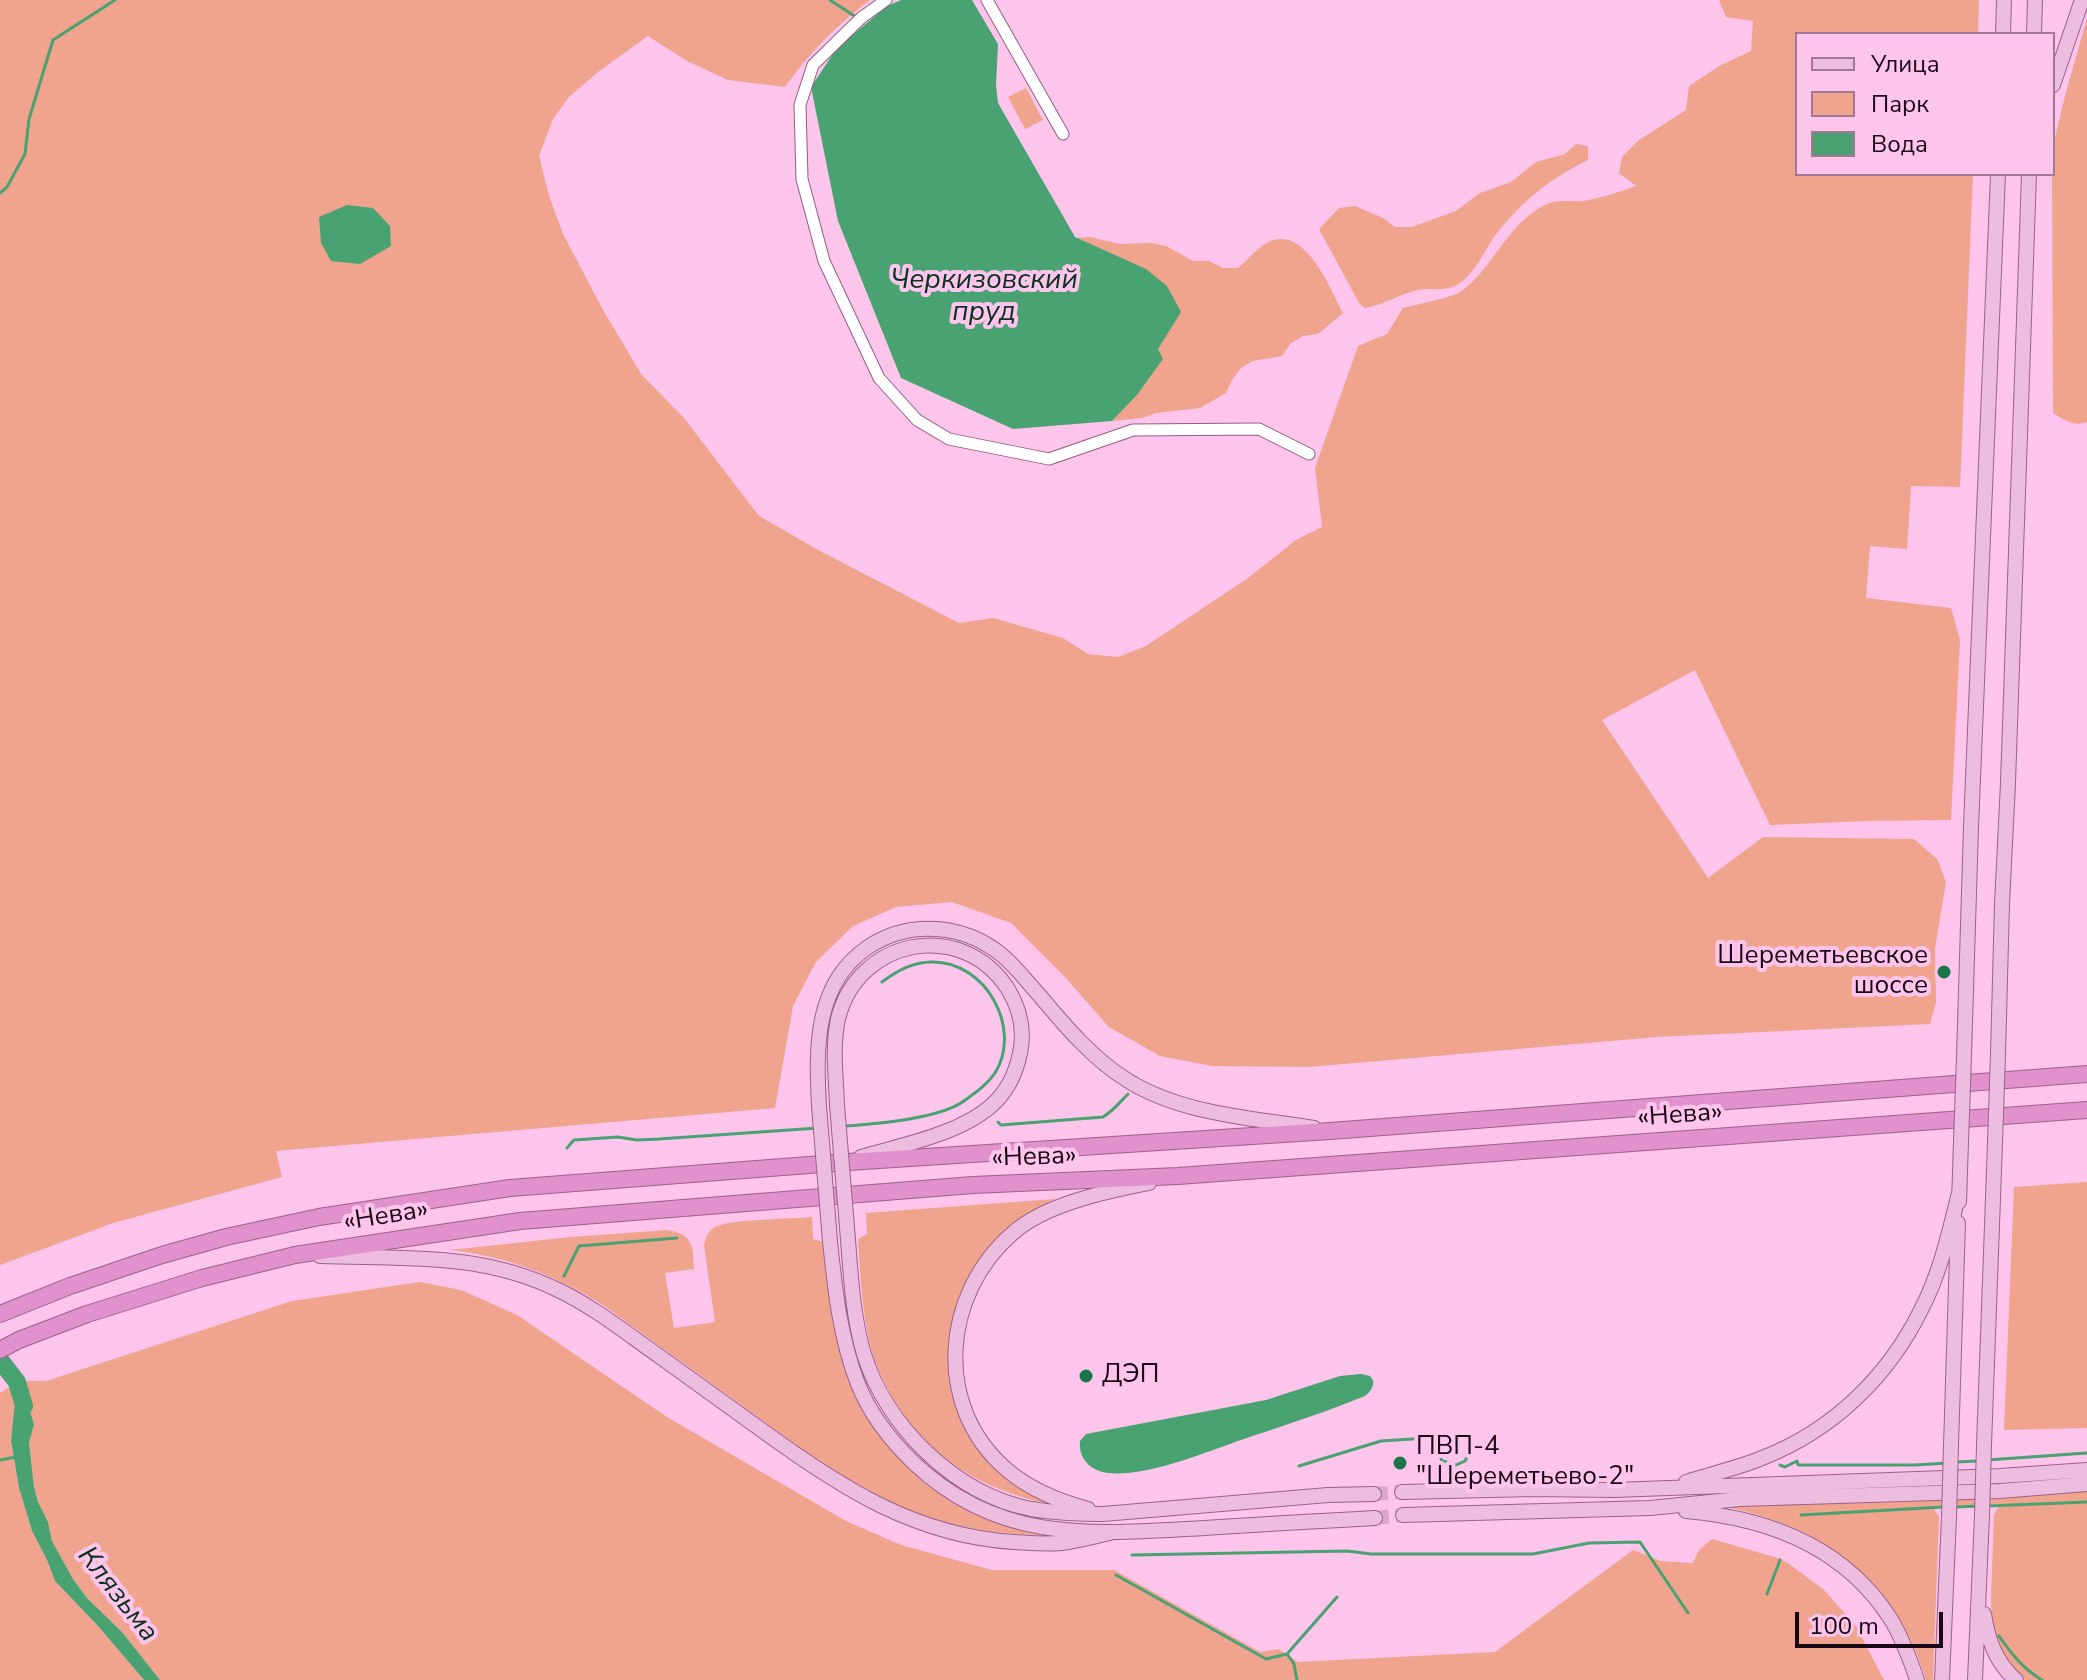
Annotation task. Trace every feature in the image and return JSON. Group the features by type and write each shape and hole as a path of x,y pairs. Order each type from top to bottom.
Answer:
{"highway":[{"name":"«Нева»","path":"0,1314 70,1286 226,1237 319,1217 510,1188 2087,1074"},
{"name":"«Нева»","path":"0,1350 19,1340 137,1297 202,1278 295,1255 520,1221 973,1185 1178,1176 2087,1110"}],"main road":[{"path":"2003,32 2004,0"},
{"path":"2034,32 2035,0"},
{"path":"2055,79 2082,0"},
{"path":"1942,1680 1971,830 1998,176"},
{"path":"1975,1680 2027,211 2031,176"},
{"path":"1330,1131 1197,1108 1173,1102 1128,1081 1094,1055 995,950 955,931 906,930 887,936 867,948 838,976 822,1015 818,1038 819,1106 830,1241 842,1336 859,1386 871,1410 900,1450 928,1476 955,1495 998,1517 1046,1529 1110,1533 1375,1518"},
{"path":"848,1162 963,1124 993,1105 1005,1090 1014,1076 1022,1044 1022,1027 1018,1011 1003,982 981,961 951,947 931,945 899,950 865,971 853,985 839,1018 835,1040 837,1105 856,1319 865,1356 885,1402 912,1438 939,1464 966,1482 1029,1508 1070,1514 1103,1514 1374,1494"},
{"path":"1103,1514 1026,1484 985,1447 971,1425 959,1396 956,1334 972,1285 988,1257 1014,1231 1045,1213 1107,1191 1178,1176"},
{"path":"1666,1488 1764,1458 1800,1440 1827,1423 1875,1381 1922,1310 1946,1246 1959,1193"},
{"path":"295,1255 428,1258 471,1262 518,1273 558,1290 599,1313 814,1468 854,1493 888,1509 926,1524 994,1541 1035,1544 1067,1542 1110,1533"},
{"path":"1402,1492 1666,1488 2087,1470"},
{"path":"1403,1515 1650,1508 1740,1499 2000,1491 2087,1484"},
{"path":"1650,1508 1715,1514 1750,1521 1791,1535 1814,1547 1849,1571 1871,1594 1890,1619 1917,1680"},
{"path":"1979,1575 1987,1633 1993,1649 2016,1680"}],"street":[{"path":"886,0 861,18 813,65 800,105 802,179 824,261 879,378 917,420 949,439 1049,459 1133,430 1259,429 1309,454"},
{"path":"987,0 1063,134"}],"green space":[{"path":"0,0 870,0 824,40 785,87 728,80 687,61 648,36 598,72 569,97 553,119 539,156 563,234 641,374 684,418 759,516 959,623 993,618 1063,638 1088,654 1118,657 1146,646 1248,578 1296,540 1322,527 1315,468 1358,346 1387,334 1403,308 1462,291 1533,212 1547,204 1590,200 1636,186 1619,173 1622,157 1639,140 1686,110 1689,86 1721,65 1751,51 1753,21 1726,17 1719,0 1979,0 1978,32 1795,32 1795,176 1973,176 1960,487 1911,486 1907,549 1870,546 1866,598 1951,608 1960,640 1951,820 1770,825 1695,670 1602,720 1708,878 1763,837 1914,839 1937,859 1946,882 1935,948 1936,1002 1930,1024 1657,1037 1309,1067 1212,1066 1160,1056 1109,1027 1011,923 952,902 896,907 853,926 816,962 793,1006 775,1108 276,1151 282,1177 113,1223 0,1265"},
{"path":"2087,18 2087,422 2078,424 2053,413 2052,176 2055,176 2055,138"},
{"path":"1026,88 1043,120 1025,129 1008,97"},
{"path":"1576,144 1588,146 1588,160 1562,174 1527,201 1497,233 1471,273 1450,288 1418,290 1365,308 1359,303 1319,229 1339,208 1355,206 1395,227 1412,227 1456,211 1480,193 1511,182 1536,162 1565,154"},
{"path":"1090,237 1120,244 1166,246 1193,261 1209,261 1223,268 1238,268 1268,242 1286,239 1297,244 1317,264 1343,313 1318,334 1303,336 1290,344 1282,356 1253,361 1241,368 1226,393 1200,408 1112,421 1137,395 1163,359 1075,238"},
{"path":"2087,1182 2087,1428 2004,1430 2014,1187"},
{"path":"1055,1199 1008,1228 974,1267 962,1289 954,1314 949,1369 956,1407 968,1430 1060,1506 1029,1499 973,1477 927,1442 908,1420 891,1395 872,1351 863,1303 858,1239 867,1234 866,1213"},
{"path":"812,1217 813,1239 823,1242 830,1296 881,1436 916,1474 955,1502 998,1521 1047,1535 973,1528 901,1508 815,1459 584,1294 511,1262 450,1250 571,1237 667,1230 676,1232 690,1242 694,1269 665,1273 674,1328 715,1322 704,1245 713,1228 745,1221"},
{"path":"420,1282 461,1290 517,1315 667,1417 846,1521 901,1545 992,1570 1114,1570 1260,1652 1279,1649 1298,1662 1495,1652 1633,1550 1661,1561 1693,1563 1699,1550 1712,1539 1778,1558 1824,1590 1856,1626 1884,1680 160,1680 122,1632 87,1598 52,1541 34,1487 29,1441 34,1425 22,1381 46,1381 292,1301"},
{"path":"13,1385 15,1401 11,1441 19,1488 32,1531 55,1581 144,1680 0,1680 0,1393"},
{"path":"2087,1491 2087,1680 2025,1680 2003,1656 1992,1628 1991,1597 1994,1515 2000,1504 1932,1506 1939,1517 1933,1680 1926,1680 1899,1618 1862,1572 1815,1539 1788,1526 1731,1508 1731,1505"}],"water":[{"name":"Черкизовский пруд","path":"901,0 972,0 998,44 998,103 1075,237 1146,269 1167,286 1181,312 1158,349 1163,359 1137,395 1112,421 1013,429 901,378 838,221 811,87 837,48 887,6"},
{"path":"347,205 373,208 390,226 391,246 360,264 331,261 321,243 319,217"},
{"path":"1361,1374 1373,1380 1372,1389 1365,1396 1177,1462 1141,1471 1108,1473 1091,1467 1081,1453 1080,1441 1086,1434 1266,1400 1340,1376"},
{"path":"22,1381 34,1425 29,1442 34,1487 52,1541 87,1598 122,1632 160,1680 144,1680 55,1581 32,1531 19,1488 11,1441 15,1401 13,1385"}],"waterway":[{"path":"0,193 7,187 25,154 29,119 53,40 115,0"},
{"path":"830,0 856,17"},
{"path":"845,1126 907,1120 953,1107 988,1081 1003,1055 1001,1018 994,1000 983,985 968,973 951,965 925,962 905,968 882,982"},
{"path":"998,1122 1001,1125 1103,1117 1128,1094"},
{"path":"567,1148 574,1140 618,1137 659,1139 818,1128"},
{"path":"564,1276 579,1246 677,1238"},
{"name":"Клязьма","path":"0,1360 17,1382 24,1406"},
{"path":"1299,1466 1381,1441 1428,1438 1438,1452 1443,1468"},
{"path":"1443,1461 1456,1465 1465,1461 1471,1449"},
{"path":"1987,1460 2087,1453"},
{"path":"0,1460 16,1457"},
{"path":"1780,1465 1785,1467 1797,1461 1798,1465 1948,1463"},
{"path":"1955,1462 1979,1461"},
{"path":"1987,1506 2087,1502"},
{"path":"1955,1507 1979,1506"},
{"path":"1801,1515 1943,1507"},
{"path":"1132,1555 1347,1551 1371,1554 1533,1554 1589,1543 1640,1542 1688,1613"},
{"path":"1767,1594 1780,1560"},
{"path":"1116,1575 1266,1659 1287,1654 1337,1597"},
{"path":"1999,1636 2023,1666 2042,1680"},
{"path":"1287,1654 1294,1664 1297,1680"}],"tunnel":[{"path":"1374,1494 1402,1492"},
{"path":"1375,1518 1403,1515"}],"place":[{"name":"Шереметьевское шоссе","path":"1944,972"},
{"name":"ДЭП","path":"1086,1376"},
{"name":"ПВП-4 \"Шереметьево-2\"","path":"1400,1463"}]}
